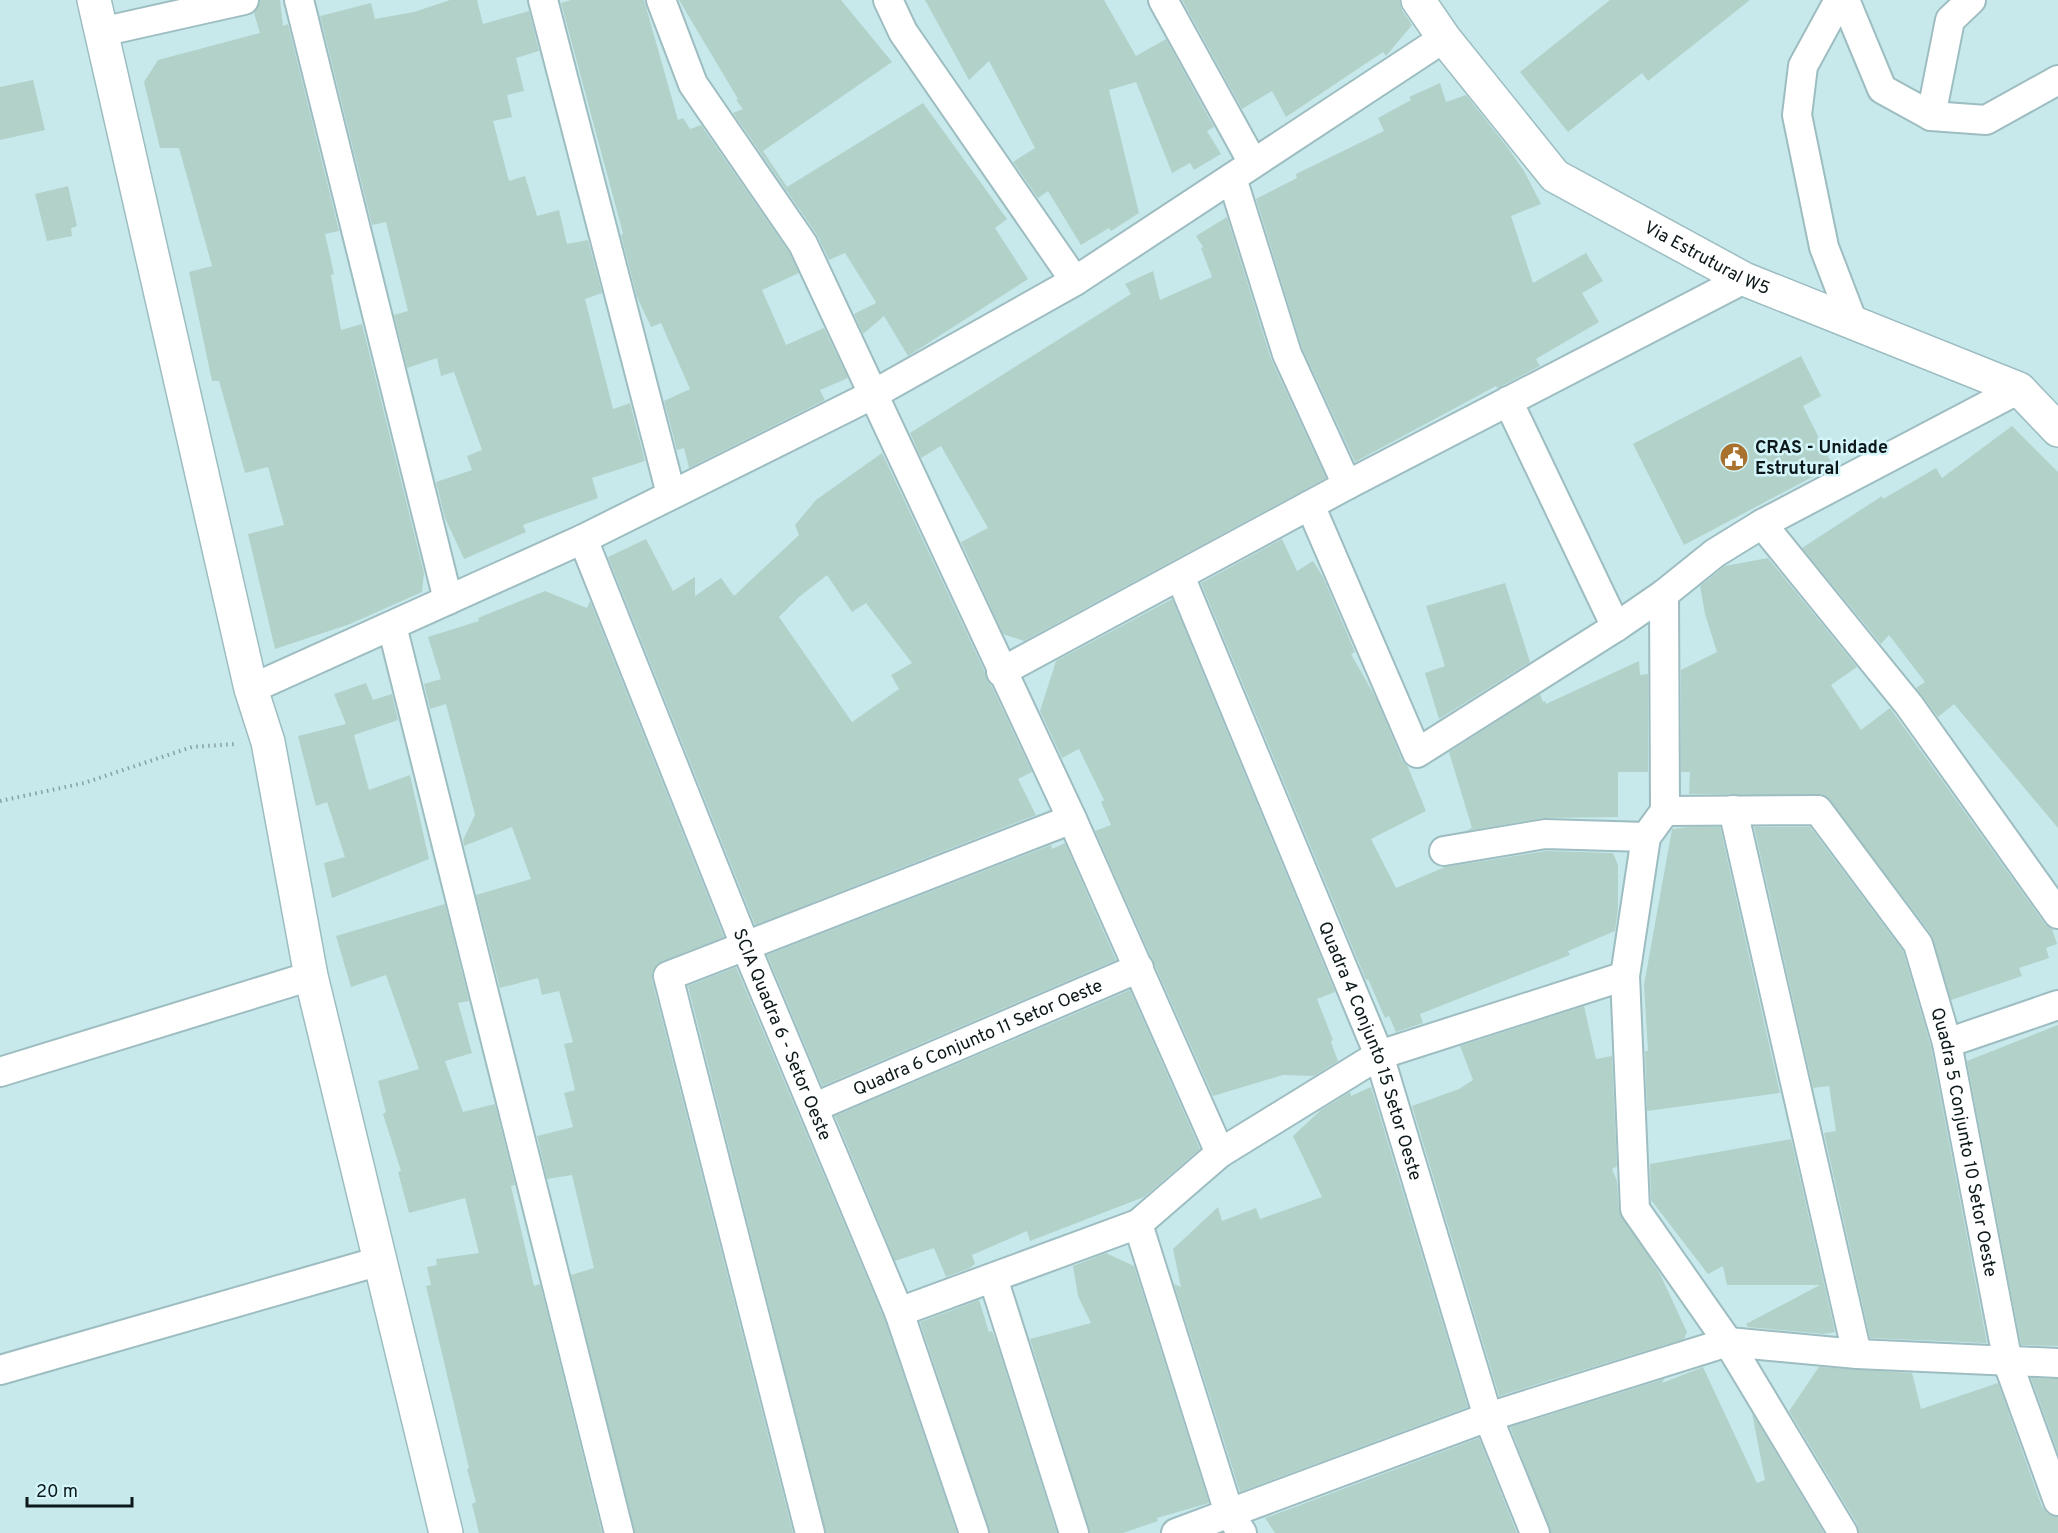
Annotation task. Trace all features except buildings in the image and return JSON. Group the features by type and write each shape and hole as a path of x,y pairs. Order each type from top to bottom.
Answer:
{"street":[{"path":"94,0 251,689 268,742 311,976 446,1533"},
{"path":"101,32 244,0"},
{"path":"298,0 448,600"},
{"path":"543,0 671,494"},
{"path":"661,0 693,84 803,244 1001,672 1072,819 1220,1153"},
{"path":"888,0 903,33 1075,281"},
{"path":"1162,0 1242,170 1287,354 1347,485"},
{"name":"Via Estrutural W5","path":"1418,0 1444,38 1555,176 1744,279 1852,320 2019,389 2058,430"},
{"path":"1839,0 1803,66 1797,115 1824,247 1852,320"},
{"path":"1845,0 1882,89 1931,116 1986,120 2058,80"},
{"path":"1931,116 1950,20 1971,0"},
{"path":"251,689 584,539 872,395 1075,281 1444,38"},
{"path":"1001,672 1347,485 1744,279"},
{"path":"1310,505 1417,753 1616,627 1664,594 1715,553 1762,524 2019,389"},
{"path":"1508,400 1616,627"},
{"path":"1762,524 1909,705 2058,914"},
{"name":"SCIA Quadra 6 - Setor Oeste","path":"584,539 745,945 815,1107 899,1312 974,1533"},
{"name":"Quadra 4 Conjunto 15 Setor Oeste","path":"1180,576 1379,1055 1488,1417 1535,1533"},
{"path":"1664,594 1665,811 1646,837 1625,976 1635,1209 1728,1342 1843,1533"},
{"path":"392,626 619,1533"},
{"path":"1665,811 1733,810 1857,1354"},
{"name":"Quadra 5 Conjunto 10 Setor Oeste","path":"1733,810 1818,810 1918,944 1947,1043 2008,1363 2058,1501"},
{"path":"810,1533 668,976 1072,819"},
{"path":"1444,850 1545,834 1646,837"},
{"name":"Quadra 6 Conjunto 11 Setor Oeste","path":"815,1107 1139,968"},
{"path":"0,1072 311,976"},
{"path":"899,1312 1138,1224 1220,1153 1379,1055 1625,976"},
{"path":"1947,1043 2058,1005"},
{"path":"1138,1224 1236,1523"},
{"path":"0,1370 380,1261"},
{"path":"993,1278 1074,1533"},
{"path":"1176,1533 1236,1523 1488,1417 1728,1342 1857,1354 2008,1363 2058,1363"}],"path":[{"path":"0,801 84,783 192,747 268,742"}],"place":[{"name":"CRAS - Unidade Estrutural","path":"1734,457"}]}
